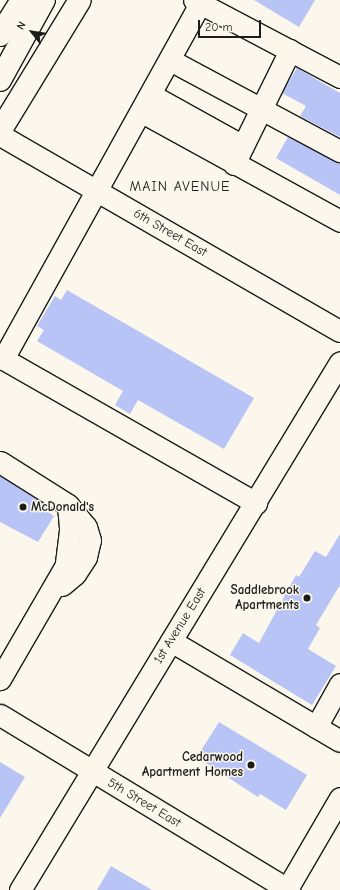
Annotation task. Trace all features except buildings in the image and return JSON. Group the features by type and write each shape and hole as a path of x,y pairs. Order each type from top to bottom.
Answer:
{"main road":[{"path":"0,35 22,0"},
{"path":"0,80 44,0"},
{"path":"0,131 80,0"}],"street":[{"path":"256,502 2,358 146,104 170,60 197,2 340,77"},
{"path":"239,155 290,50"},
{"path":"170,60 340,151"},
{"path":"146,104 239,155 340,221"},
{"name":"6th Street East","path":"0,135 340,331"},
{"name":"1st Avenue East","path":"20,890 91,770 256,502 340,362"},
{"path":"0,462 68,505 70,530 66,565 52,593 0,679"},
{"path":"171,641 340,740"},
{"path":"316,727 340,684"},
{"name":"5th Street East","path":"0,715 288,889"},
{"path":"288,889 340,798"}],"place":[{"name":"McDonald's","path":"23,507"},
{"name":"Saddlebrook Apartments","path":"307,598"},
{"name":"Cedarwood Apartment Homes","path":"251,765"}],"district":[{"name":"MAIN AVENUE","path":"180,187"}]}
